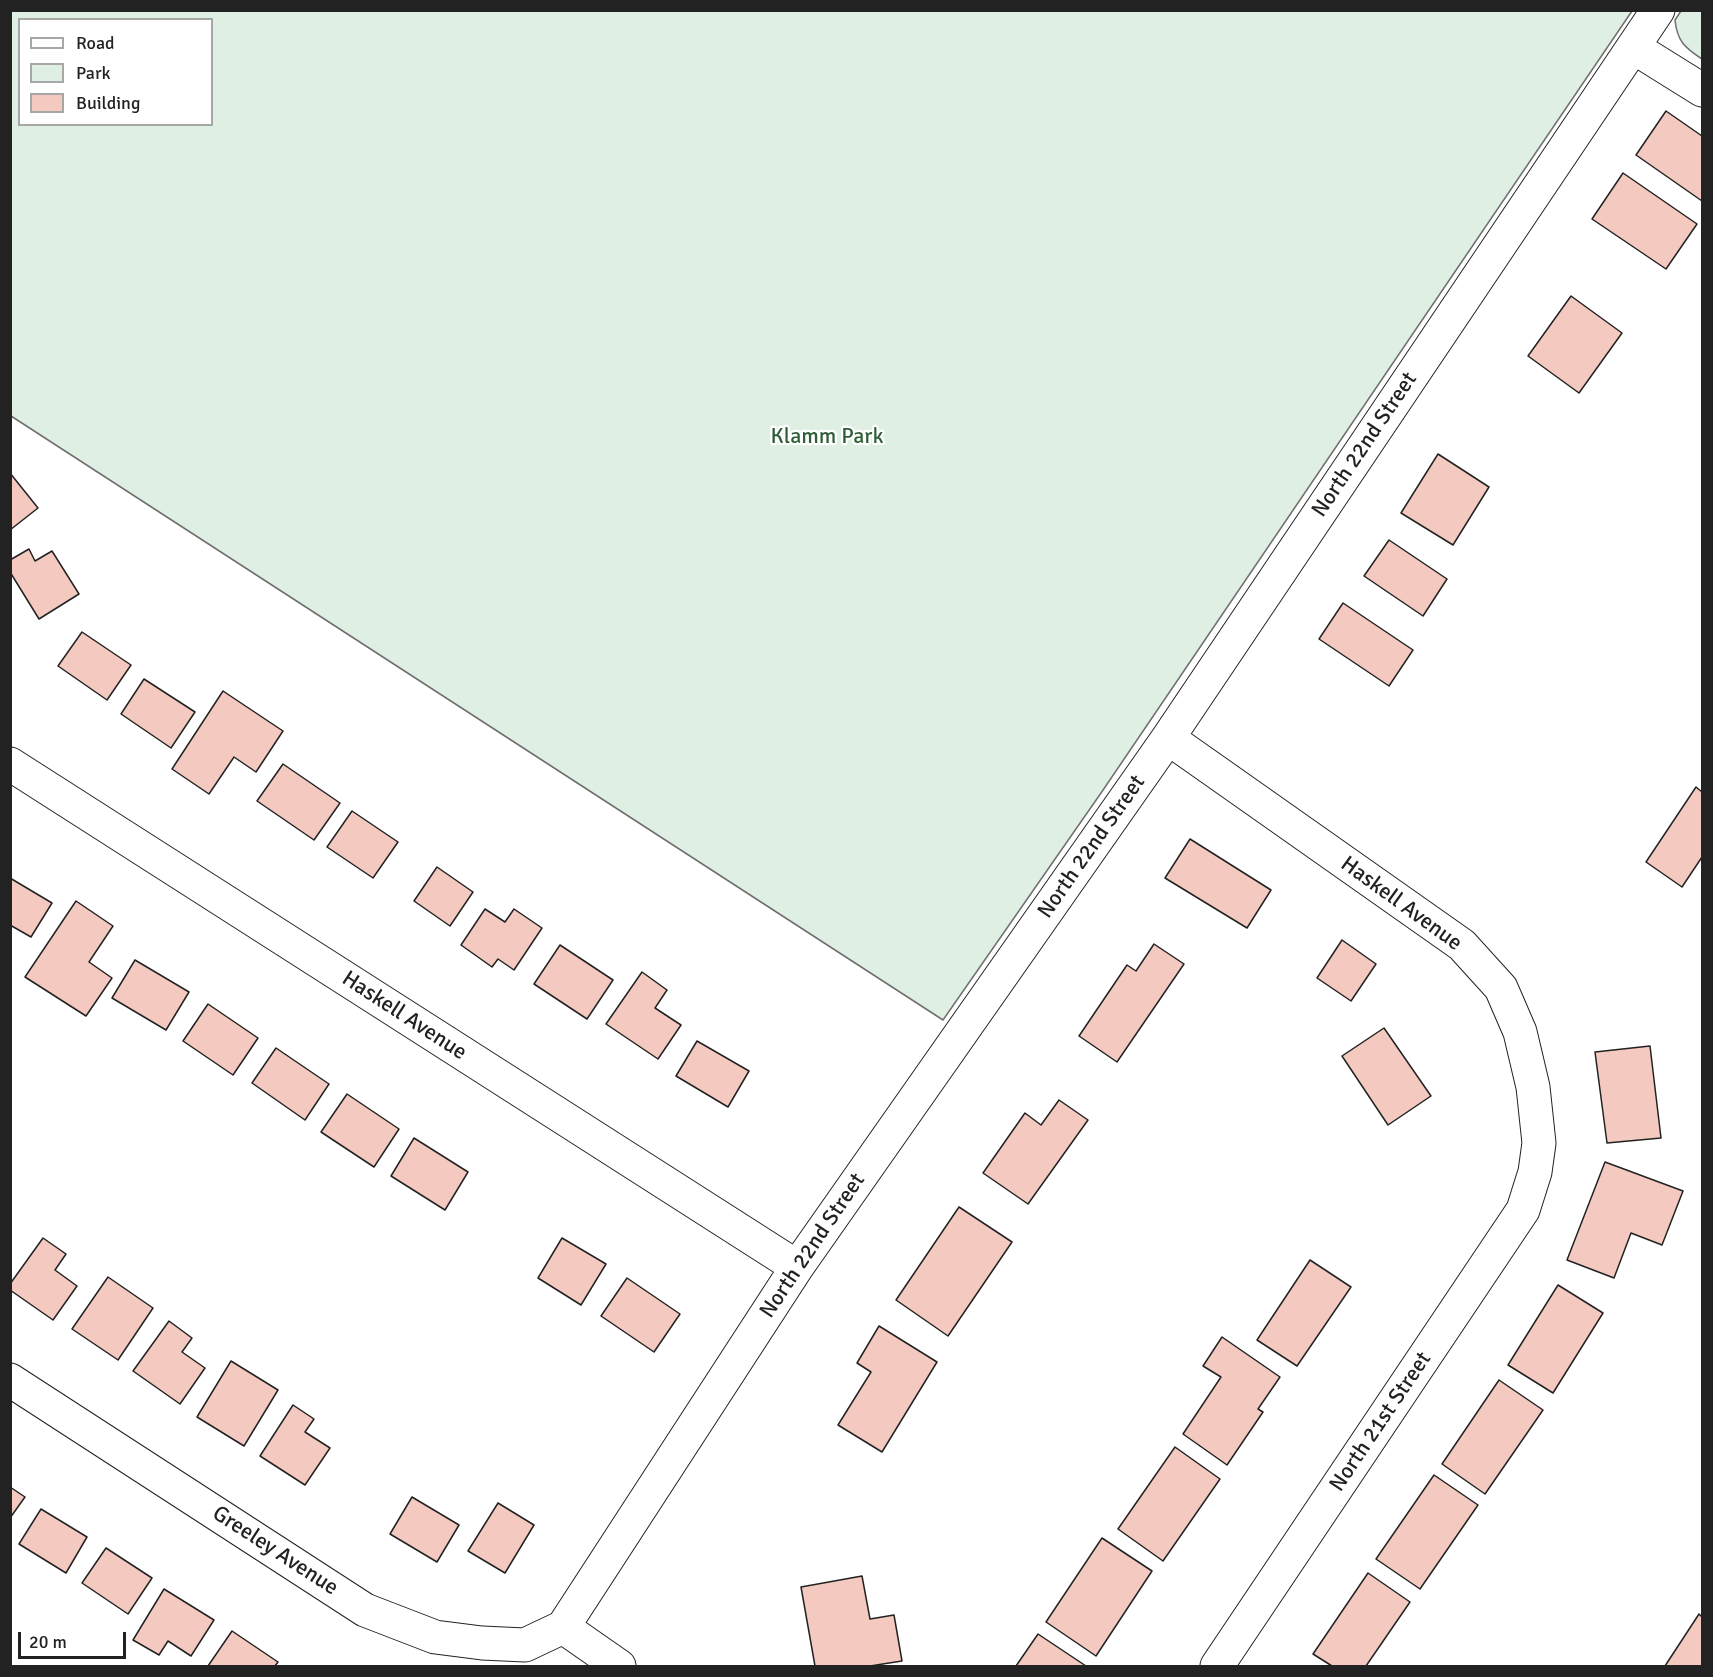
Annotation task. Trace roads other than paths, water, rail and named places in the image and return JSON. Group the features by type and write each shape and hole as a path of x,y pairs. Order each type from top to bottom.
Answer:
{"street":[{"name":"North 22nd Street","path":"563,1627 797,1267 1168,738 1658,10"},
{"path":"1633,47 1702,90"},
{"name":"Haskell Avenue","path":"1168,738 1462,945 1501,988 1520,1032 1533,1087 1539,1143 1535,1172"},
{"name":"Haskell Avenue","path":"10,764 797,1267"},
{"name":"North 21st Street","path":"1217,1666 1523,1210 1535,1172"},
{"name":"Greeley Avenue","path":"10,1380 365,1610 435,1637 482,1643 525,1645 563,1627"},
{"path":"563,1627 619,1666"}],"park label":[{"name":"Klamm Park","path":"827,437"}]}
